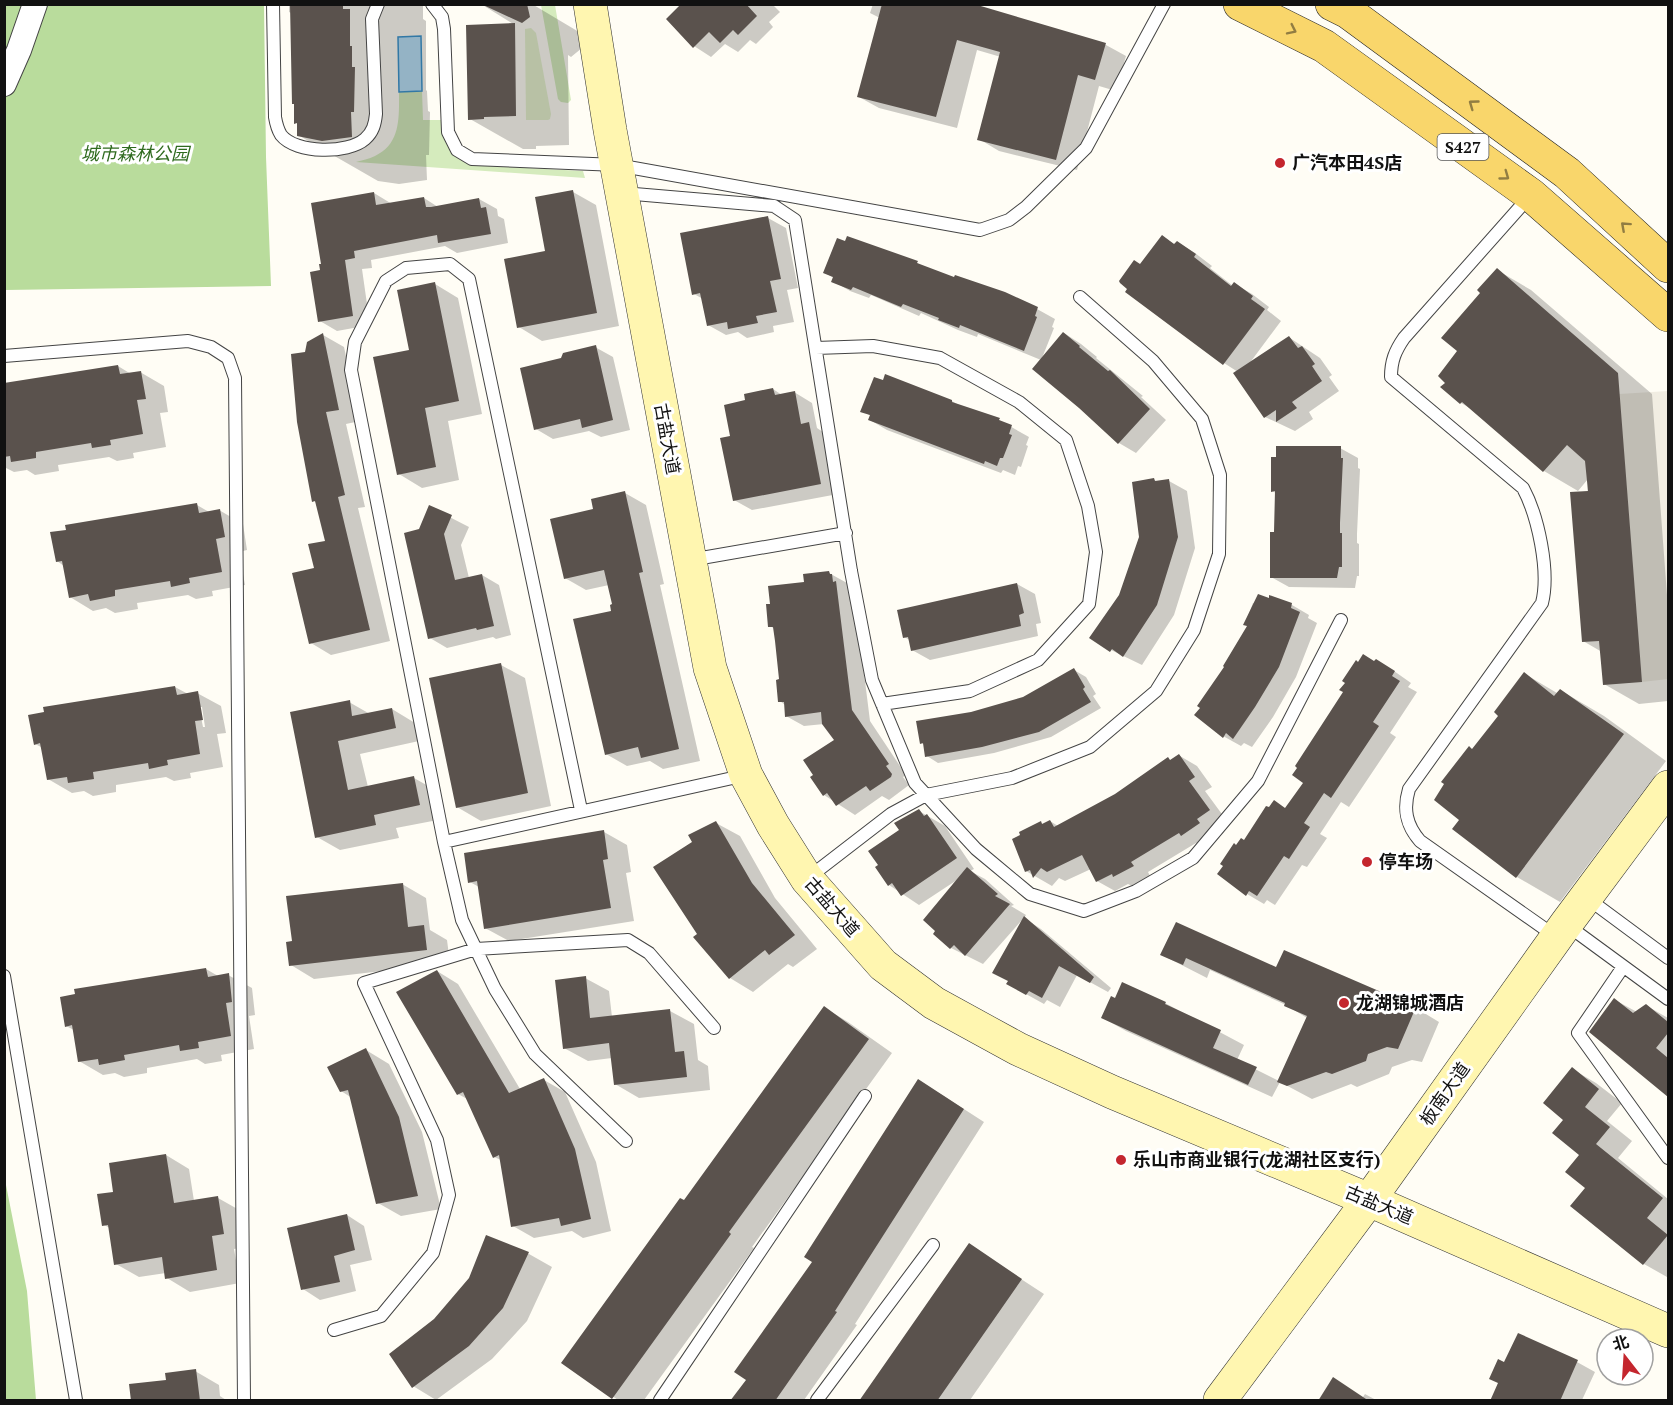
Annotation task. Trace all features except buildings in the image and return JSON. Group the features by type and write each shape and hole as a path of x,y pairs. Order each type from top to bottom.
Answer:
{"main road":[{"name":"S427","path":"1240,4 1324,46 1531,195 1668,315"},
{"name":"S427","path":"1332,4 1348,12 1567,173 1668,266"}],"street":[{"path":"4,84 35,4"},
{"name":"古盐大道","path":"590,4 619,179 688,560 710,668 746,775 773,825 807,879 884,965 934,1003 1018,1049 1091,1083 1369,1200 1668,1331"},
{"name":"板南大道","path":"1220,1401 1369,1200 1561,931 1668,787"}],"lane":[{"path":"273,4 274,117 281,135 298,148 311,149 353,147 363,141 374,126 376,114 372,19 378,4"},
{"path":"432,4 442,17 444,29 448,132 457,150 472,159 981,230 1009,220 1026,207 1086,148 1164,4"},
{"path":"619,179 774,206 795,220 872,680 915,783 976,849 1030,894 1084,911 1136,891 1193,858 1258,781 1341,620"},
{"path":"1531,195 1404,338 1395,351 1391,364 1391,376 1523,488 1532,506 1540,533 1543,586 1542,603 1409,789 1405,801 1408,825 1420,841 1561,931 1623,967 1668,999"},
{"path":"581,810 469,279 450,264 406,268 386,280 355,342 351,370 444,842 462,920 495,989 535,1054 626,1141"},
{"path":"807,879 891,814 926,795 1012,778 1090,747 1156,691 1194,630 1219,554 1220,476 1202,418 1153,361 1080,297"},
{"path":"4,356 188,341 211,347 228,358 235,378 244,1401"},
{"path":"816,348 873,346 940,358 1018,402 1066,440 1088,506 1096,552 1089,604 1038,660 970,691 882,704"},
{"path":"688,560 846,533"},
{"path":"444,842 746,775"},
{"path":"1586,898 1668,958"},
{"path":"334,1330 381,1316 433,1253 449,1195 437,1140 364,983 476,949 628,940 649,952 714,1028"},
{"path":"1623,967 1578,1033 1668,1158"},
{"path":"4,976 76,1401"},
{"path":"660,1401 865,1096"},
{"path":"817,1401 933,1245"}],"green space":[{"name":"城市森林公园","path":"4,5 264,5 271,286 5,290"},
{"path":"541,5 555,5 571,100 568,103 558,99"},
{"path":"531,28 536,33 551,114 548,120 526,120 525,29"},
{"path":"422,91 423,120 441,120 443,136 449,149 470,165 583,171 585,178 356,162 375,156 390,144 397,129 399,92"},
{"path":"5,1180 27,1291 36,1400 5,1400"}],"shaded area":[{"path":"1668,391 1668,679 1642,682 1619,394"}],"water":[{"path":"421,36 422,91 399,92 398,37"}],"place":[{"name":"广汽本田4S店","path":"1280,163"},
{"name":"停车场","path":"1367,862"},
{"name":"龙湖锦城酒店","path":"1344,1003"},
{"name":"乐山市商业银行(龙湖社区支行)","path":"1121,1160"}]}
